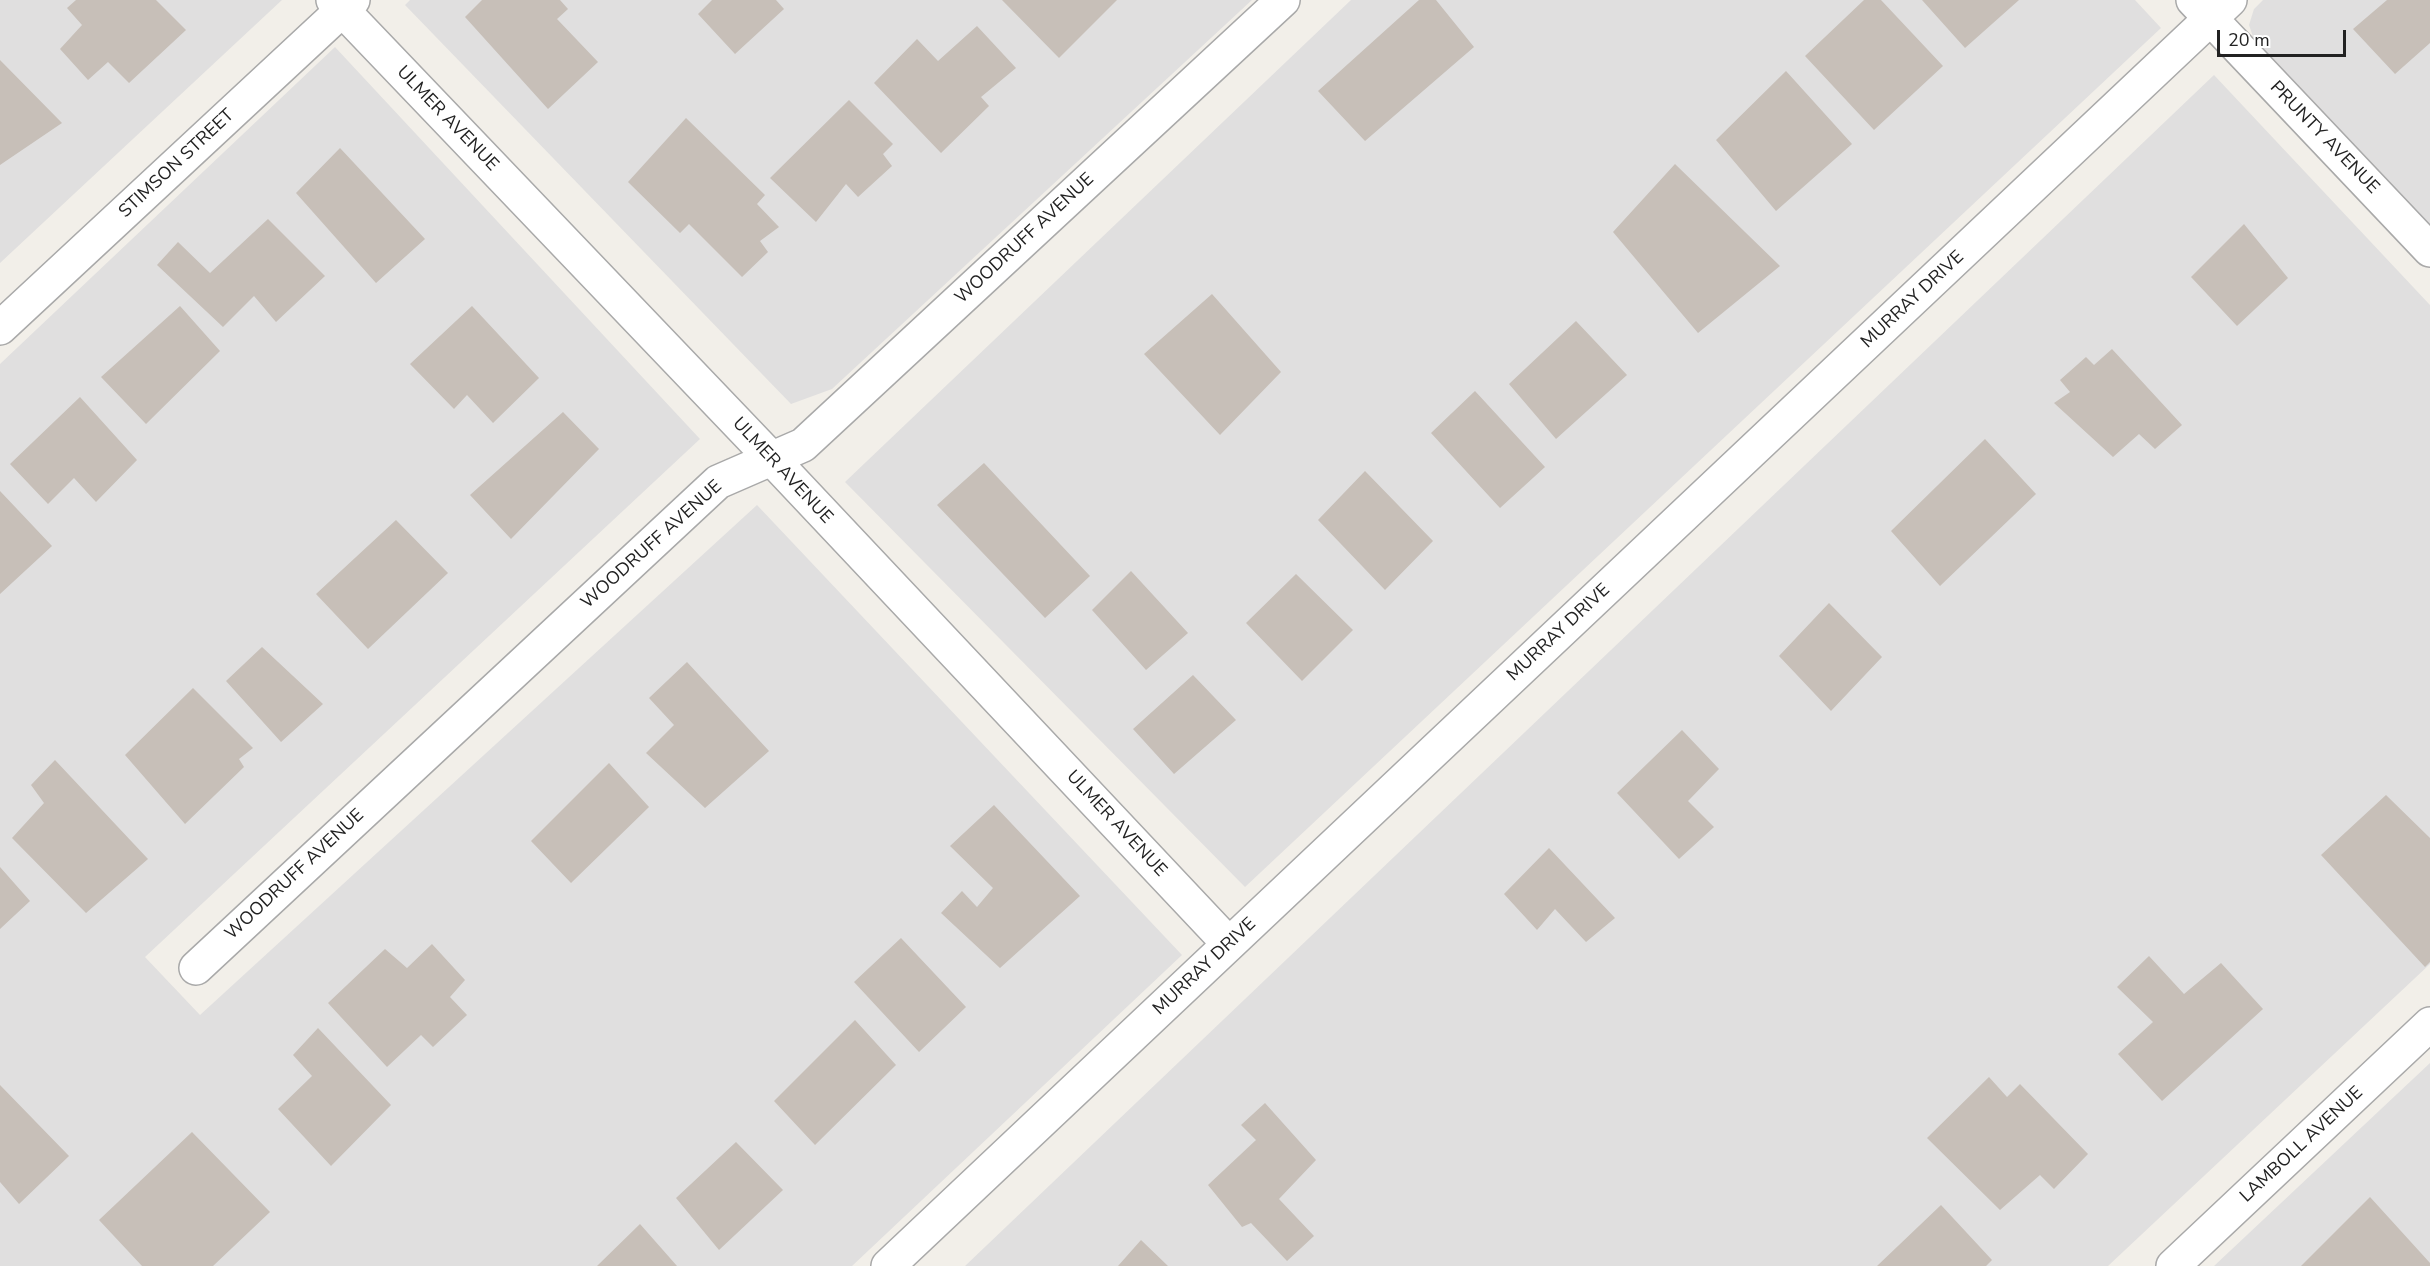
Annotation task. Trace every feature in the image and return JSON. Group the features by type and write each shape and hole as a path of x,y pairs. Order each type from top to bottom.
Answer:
{"street":[{"name":"WOODRUFF AVENUE","path":"196,968 718,482 804,445 1282,0"},
{"name":"ULMER AVENUE","path":"343,3 1229,944"},
{"name":"STIMSON STREET","path":"0,328 343,3"},
{"name":"PRUNTY AVENUE","path":"2211,6 2430,250"},
{"name":"MURRAY DRIVE","path":"888,1266 1229,944 2211,6"},
{"name":"LAMBOLL AVENUE","path":"2173,1266 2430,1024"}],"shaded area":[{"path":"0,0 282,0 0,263"},
{"path":"410,0 1252,0 832,389 791,404 405,5"},
{"path":"1351,0 2135,0 2161,28 1245,887 845,482"},
{"path":"2263,0 2430,0 2430,229 2257,48 2249,25 2254,9"},
{"path":"335,47 700,439 145,957 200,1015 757,505 1182,955 852,1266 0,1266 0,364"},
{"path":"2214,75 2430,305 2430,964 2108,1266 965,1266"},
{"path":"2430,1063 2430,1266 2214,1266"}],"building":[{"path":"76,0 156,0 186,30 129,83 108,62 88,80 60,49 82,25 67,8"},
{"path":"482,0 560,0 568,9 557,19 598,62 548,109 465,17"},
{"path":"712,0 776,0 784,9 735,54 698,14"},
{"path":"1002,0 1117,0 1059,58"},
{"path":"1419,0 1436,0 1474,47 1365,141 1318,91"},
{"path":"1864,0 1881,0 1943,66 1874,130 1805,56"},
{"path":"1922,0 2019,0 1965,48"},
{"path":"2387,0 2430,0 2430,43 2395,74 2353,29"},
{"path":"977,26 1016,68 981,97 989,106 941,153 874,83 917,39 938,61"},
{"path":"0,60 62,123 0,165"},
{"path":"1786,71 1852,144 1776,211 1716,140"},
{"path":"849,100 893,144 883,154 892,166 858,197 846,184 816,222 770,178"},
{"path":"686,118 765,195 757,204 779,227 760,241 768,252 742,277 689,224 680,233 628,182"},
{"path":"340,148 425,239 376,283 296,193"},
{"path":"1675,164 1780,266 1698,333 1613,232"},
{"path":"268,219 325,276 276,322 254,296 223,327 157,265 178,242 210,273"},
{"path":"2244,224 2288,278 2237,326 2191,277"},
{"path":"1212,294 1281,372 1220,435 1144,354"},
{"path":"180,306 220,351 146,424 101,377"},
{"path":"472,306 539,378 493,423 467,395 454,409 410,364"},
{"path":"1576,321 1627,375 1556,439 1509,384"},
{"path":"2112,349 2182,425 2155,449 2139,434 2113,457 2054,403 2070,392 2060,380 2086,357 2094,365"},
{"path":"1475,391 1545,467 1500,508 1431,433"},
{"path":"80,397 137,460 96,502 74,478 48,504 10,464"},
{"path":"563,412 599,449 511,539 470,495"},
{"path":"1985,439 2036,494 1940,586 1891,531"},
{"path":"984,463 1090,576 1045,618 937,505"},
{"path":"1365,471 1433,541 1385,590 1318,520"},
{"path":"0,491 52,546 0,594"},
{"path":"396,520 448,573 368,649 316,594"},
{"path":"1131,571 1188,633 1146,670 1092,610"},
{"path":"1296,574 1353,630 1302,681 1246,623"},
{"path":"1829,603 1882,657 1831,711 1779,656"},
{"path":"262,647 323,704 281,742 226,681"},
{"path":"687,662 769,751 705,808 646,753 674,725 649,698"},
{"path":"1193,675 1236,720 1174,774 1133,729"},
{"path":"193,688 253,748 239,759 244,767 185,824 125,755"},
{"path":"1682,730 1719,769 1688,801 1714,827 1679,859 1617,793"},
{"path":"55,760 148,859 86,913 12,838 44,803 31,785"},
{"path":"609,763 649,807 571,883 531,841"},
{"path":"2386,795 2430,838 2430,962 2425,967 2321,855"},
{"path":"994,805 1080,896 1000,968 941,913 962,891 977,907 993,888 950,846"},
{"path":"1549,848 1615,918 1586,942 1555,909 1537,930 1504,894"},
{"path":"0,867 30,901 0,929"},
{"path":"901,938 966,1007 919,1052 854,982"},
{"path":"432,944 465,980 450,997 467,1015 433,1047 421,1035 387,1067 328,1003 385,949 407,968"},
{"path":"2149,956 2184,994 2221,963 2263,1009 2162,1101 2118,1054 2153,1022 2117,987"},
{"path":"855,1020 896,1065 815,1145 774,1101"},
{"path":"318,1028 391,1105 331,1166 278,1109 312,1076 293,1055"},
{"path":"1989,1077 2007,1097 2020,1084 2088,1154 2054,1189 2040,1175 2000,1210 1927,1138"},
{"path":"0,1085 69,1156 19,1204 0,1182"},
{"path":"1265,1103 1316,1160 1279,1199 1314,1236 1287,1261 1251,1223 1242,1227 1208,1185 1256,1140 1241,1125"},
{"path":"192,1132 270,1212 213,1266 142,1266 99,1220"},
{"path":"736,1142 783,1190 719,1250 676,1198"},
{"path":"2370,1197 2430,1263 2430,1266 2301,1266"},
{"path":"1941,1205 1992,1260 1986,1266 1877,1266"},
{"path":"640,1224 677,1266 597,1266"},
{"path":"1141,1240 1168,1266 1118,1266"}]}
